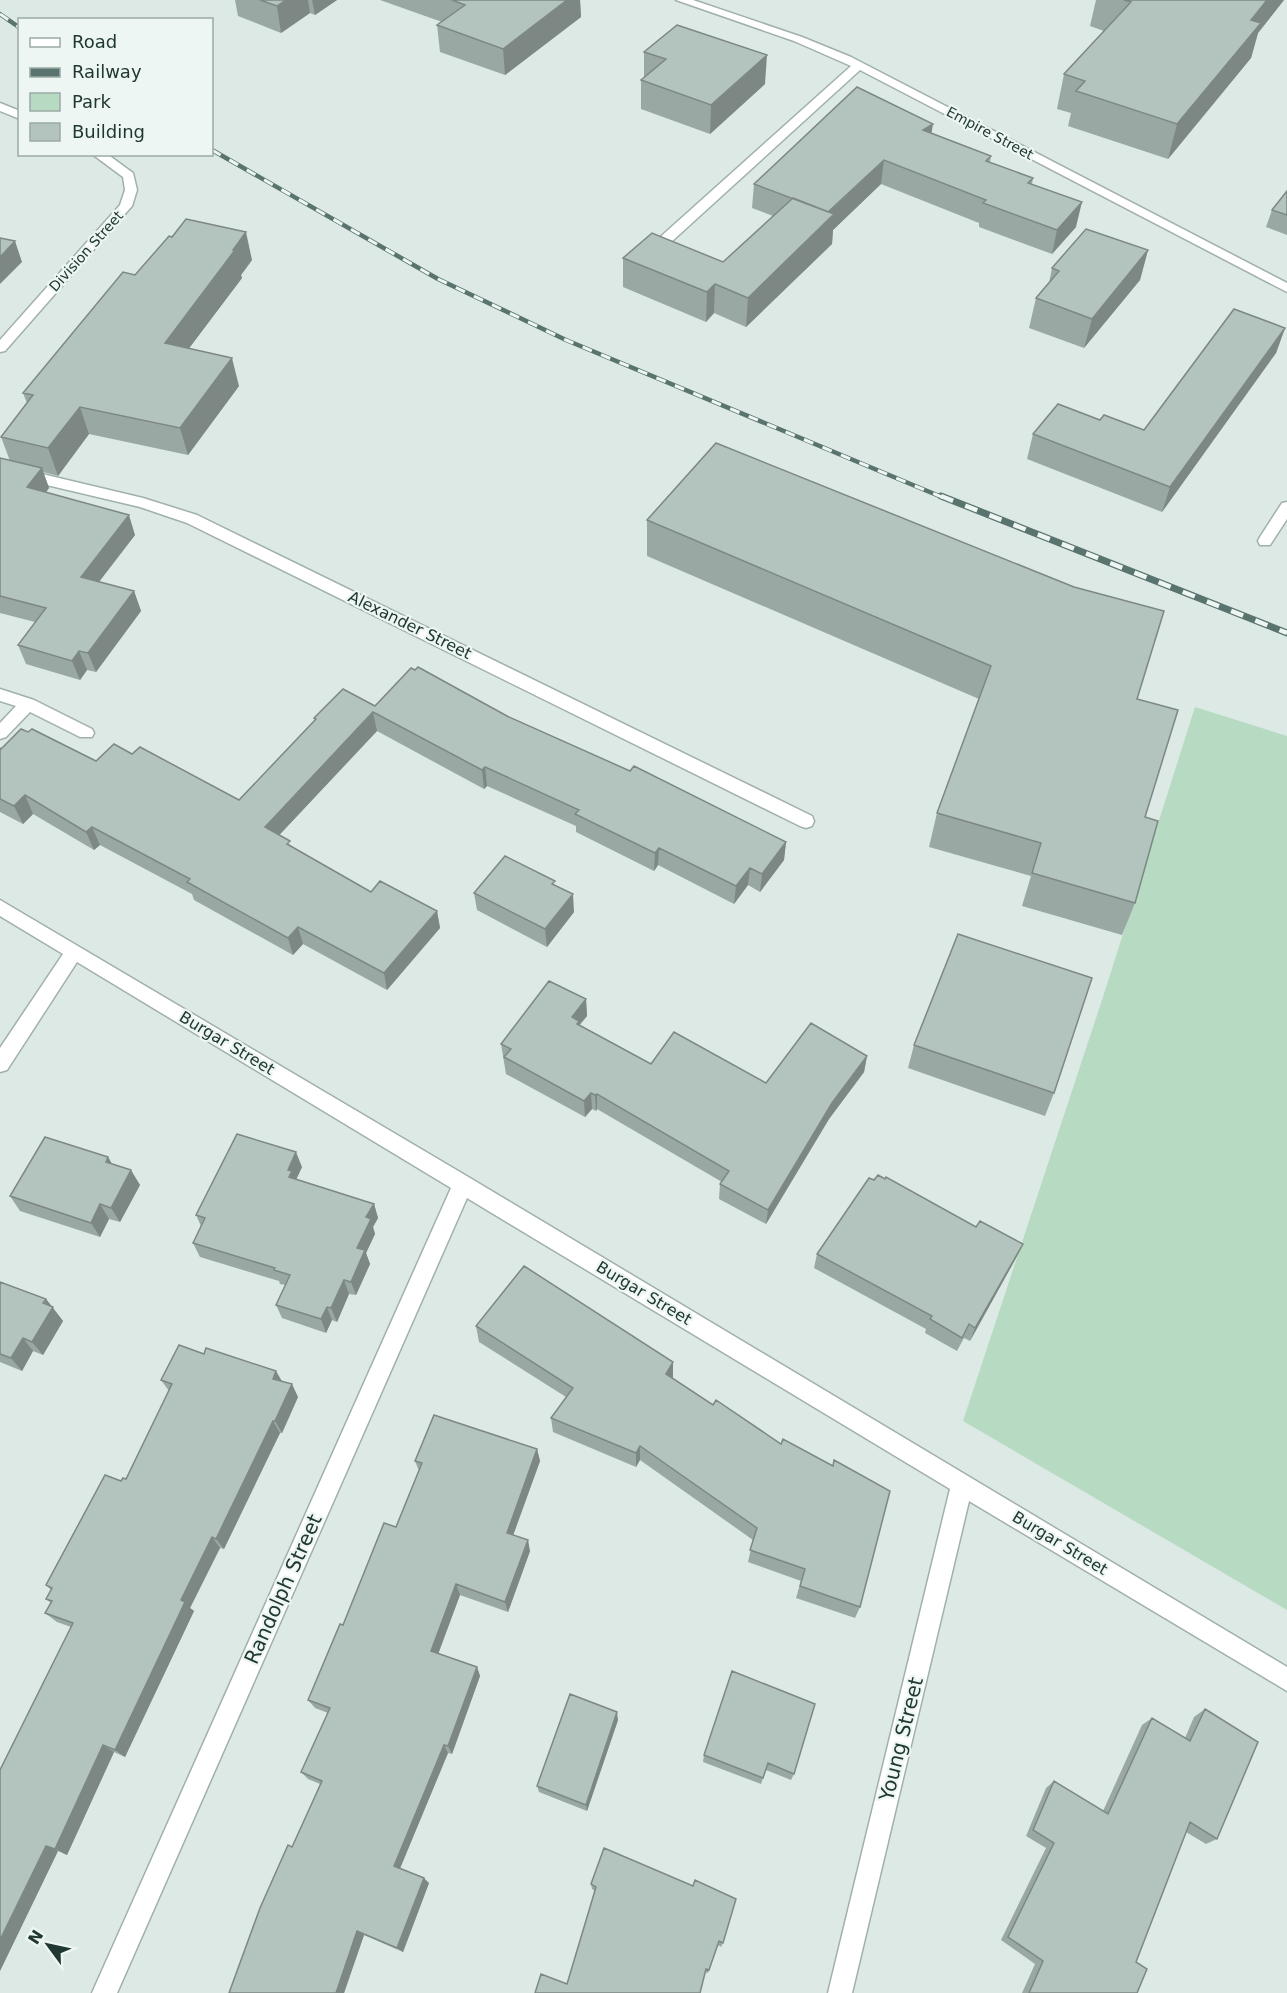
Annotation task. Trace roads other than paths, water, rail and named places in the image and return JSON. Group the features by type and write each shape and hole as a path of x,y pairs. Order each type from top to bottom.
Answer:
{"street":[{"name":"Empire Street","path":"682,0 798,39 859,65 1287,288"},
{"path":"653,251 859,65"},
{"path":"0,107 18,115"},
{"name":"Division Street","path":"0,348 84,251 126,207 131,190 129,176 101,156"},
{"name":"Alexander Street","path":"0,469 142,503 192,519 806,821"},
{"path":"1265,541 1287,507"},
{"path":"0,695 28,704 86,733"},
{"path":"0,733 28,704"},
{"name":"Burgar Street","path":"0,907 1287,1680"},
{"path":"0,1064 74,951"},
{"name":"Randolph Street","path":"104,1993 463,1184"},
{"name":"Young Street","path":"840,1993 962,1484"}],"railway":[{"path":"0,14 18,27"},
{"path":"213,151 438,279 566,340 944,498"},
{"path":"941,496 1287,633"}]}
